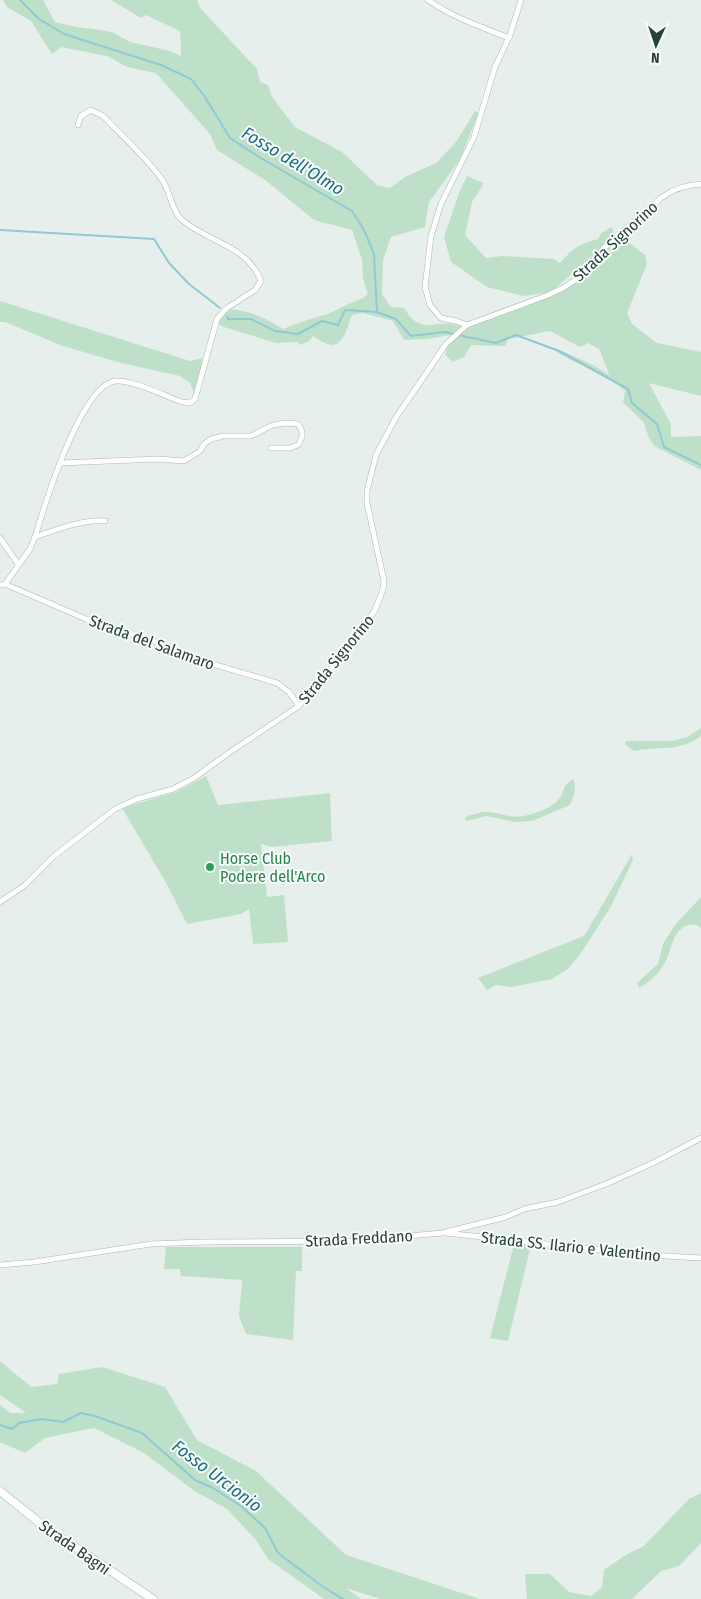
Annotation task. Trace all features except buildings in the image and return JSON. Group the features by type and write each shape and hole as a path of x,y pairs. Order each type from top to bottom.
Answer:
{"street":[{"path":"428,0 468,22 509,38"},
{"path":"467,325 441,318 430,305 425,287 431,236 441,204 474,137 495,67 509,38 522,0"},
{"path":"2,584 30,549 70,435 85,410 103,387 115,381 132,384 182,402 190,403 195,399 218,319 228,308 255,290 261,281 257,270 244,257 225,244 194,229 179,217 164,183 103,116 91,110 81,116 78,125"},
{"name":"Strada Signorino","path":"0,902 24,886 53,857 115,808 137,799 174,789 194,778 299,706 346,651 375,610 380,598 384,580 367,503 367,492 376,455 395,419 446,344 467,325 563,288 575,280 604,248 660,198 670,191 701,184"},
{"path":"60,463 158,459 184,461 200,451 204,444 211,439 223,436 251,436 273,425 298,424 302,430 303,437 298,444 290,448 271,448"},
{"path":"35,537 96,520 105,521"},
{"path":"0,538 18,564"},
{"name":"Strada del Salamaro","path":"2,584 86,619 154,641 206,662 277,684 289,692 299,706"},
{"name":"Strada Freddano","path":"0,1265 34,1262 151,1244 354,1241 442,1233 506,1217 524,1209 558,1202 645,1166 701,1138"},
{"name":"Strada SS. Ilario e Valentino","path":"442,1233 649,1255 701,1258"},
{"name":"Strada Bagni","path":"0,1491 45,1527 153,1599"}],"green space":[{"path":"3,0 43,0 55,22 112,32 130,42 170,51 181,56 180,31 146,15 141,18 111,0 197,0 200,8 257,69 260,82 268,85 272,97 295,127 342,152 377,185 390,188 405,177 436,163 456,142 475,111 479,113 459,161 429,202 425,227 391,237 383,260 382,294 391,307 404,308 411,318 424,325 445,323 461,327 450,335 428,339 404,340 393,321 363,313 352,315 344,336 338,343 333,345 322,342 313,336 309,341 301,345 297,342 276,343 224,327 217,323 228,309 257,315 283,329 328,314 363,298 368,294 363,279 362,260 352,230 314,220 265,180 217,150 210,134 156,73 127,67 107,56 61,47 52,54 31,21 7,7"},
{"path":"467,176 484,183 472,202 465,235 486,258 502,256 554,259 560,263 577,247 598,239 601,233 612,227 615,236 551,292 523,296 487,287 451,262 444,237"},
{"path":"622,237 645,255 647,264 627,313 632,324 657,343 701,352 701,396 649,383 671,424 671,437 701,436 701,470 654,446 644,423 623,402 625,391 617,384 554,350 555,348 593,365 609,375 599,349 588,343 580,347 550,331 508,339 505,346 471,345 464,357 453,362 445,355 448,344 464,329 575,283 605,251"},
{"path":"0,301 190,361 203,358 194,393 190,383 180,376 121,363 60,345 5,322 0,322"},
{"path":"701,728 701,736 693,741 669,748 634,751 625,744 626,741 671,741 687,737"},
{"name":"Horse Club Podere dell'Arco","path":"206,776 218,805 330,793 332,841 271,847 261,844 267,897 284,895 288,942 253,944 249,909 241,914 187,924 169,888 122,808 176,792"},
{"path":"574,779 575,791 570,805 532,821 515,822 486,816 466,821 465,817 482,812 515,817 541,811 556,802 567,784"},
{"path":"632,854 633,860 610,908 581,953 568,969 552,979 512,987 496,985 487,990 478,978 584,936"},
{"path":"701,897 701,928 690,925 680,930 673,940 663,966 658,973 639,988 637,983 658,964 663,944 675,925"},
{"path":"514,1244 531,1245 508,1341 490,1338"},
{"path":"166,1247 302,1247 302,1271 296,1271 293,1340 246,1334 239,1316 242,1280 181,1276 180,1269 164,1269"},
{"path":"0,1361 31,1387 57,1384 59,1374 102,1367 165,1387 197,1440 256,1471 346,1555 480,1599 380,1599 346,1588 361,1599 324,1599 268,1559 256,1540 227,1509 193,1490 144,1453 94,1428 45,1438 25,1453 0,1442 0,1405 10,1413 26,1413 0,1395"},
{"path":"701,1493 701,1543 679,1566 661,1571 632,1599 527,1599 525,1574 550,1574 569,1592 591,1596 602,1587 604,1570 627,1554 644,1546 689,1499"}],"waterway":[{"name":"Fosso dell'Olmo","path":"20,0 39,19 64,34 161,65 191,79 205,97 230,138 352,211 364,230 374,254 377,312 396,319 411,336 445,332 454,334"},
{"path":"0,230 154,239 169,263 189,284 220,308"},
{"path":"227,317 228,319 251,319 275,331 298,334 322,321 338,325 345,310 377,312"},
{"name":"Fosso dell'Olmo","path":"458,335 496,343 516,335 559,351 628,389 632,403 657,424 664,447 701,465"},
{"name":"Fosso Urcionio","path":"0,1425 12,1429 19,1423 42,1419 63,1422 81,1413 95,1416 142,1433 195,1480 213,1488 241,1506 265,1528 278,1553 322,1586 343,1599"}],"place":[{"name":"Horse Club Podere dell'Arco","path":"210,867"}]}
